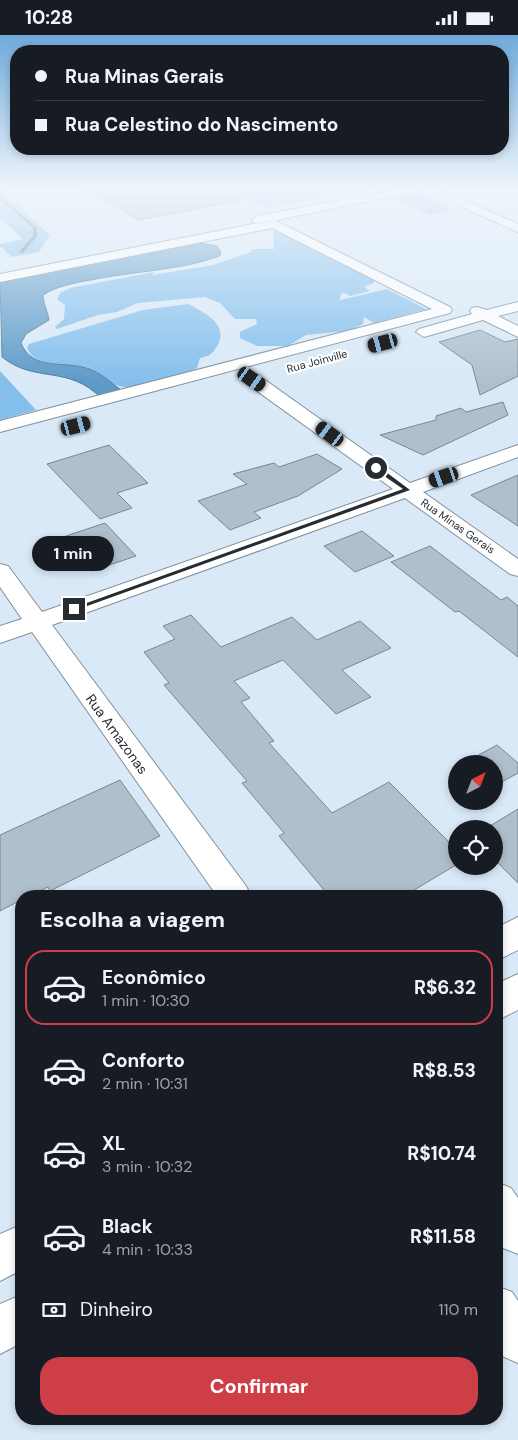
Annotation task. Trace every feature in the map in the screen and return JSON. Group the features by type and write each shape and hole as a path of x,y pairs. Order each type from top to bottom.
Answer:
{"street":[{"path":"0,269 86,253"},
{"path":"0,278 129,253"},
{"path":"0,427 445,310 331,253"},
{"path":"358,253 518,332"},
{"path":"392,341 518,306"},
{"name":"Rua Minas Gerais","path":"253,379 518,569"},
{"path":"0,635 518,451"},
{"name":"Rua Amazonas","path":"0,571 231,890"},
{"path":"503,942 518,932"},
{"path":"503,999 518,989"},
{"path":"503,1213 518,1233"},
{"path":"0,1259 15,1250"},
{"path":"503,1318 518,1340"},
{"path":"0,1331 15,1321"}],"shaded area":[{"path":"7,253 36,253 12,257"},
{"path":"138,253 221,253 220,256 188,265 72,284 54,289 43,295 49,320 26,334 21,343 26,352 42,362 80,366 95,371 125,393 102,399 90,388 77,381 27,370 14,365 2,357 0,279"},
{"path":"249,253 325,253 374,279 374,283 364,287 370,291 350,296 345,293 341,294 340,300 387,289 426,309 374,323 364,317 363,324 348,331 306,335 288,346 257,346 240,338 240,332 257,324 256,319 235,319 220,303 205,297 138,303 117,312 98,315 57,329 55,327 64,319 65,305 57,299 60,293 70,288 154,272 152,275 213,265"},
{"path":"188,304 202,311 214,321 218,326 220,340 211,354 200,358 197,368 161,382 131,387 119,386 90,368 55,364 38,359 31,355 27,348 29,344 143,310"},
{"path":"0,371 36,410 0,420"}],"building":[{"path":"480,330 505,342 518,339 518,376 480,395 472,365 439,342"},
{"path":"503,402 508,415 423,455 380,435 436,420 436,416 461,408 466,412"},
{"path":"109,445 148,483 117,493 132,508 100,519 47,464"},
{"path":"317,454 342,469 298,496 254,512 261,518 230,530 198,501 247,484 233,474 274,463 279,467"},
{"path":"518,475 518,526 471,495"},
{"path":"105,523 136,556 92,571 63,537"},
{"path":"362,531 394,556 355,572 324,546"},
{"path":"430,546 501,600 507,597 518,606 518,657 459,611 455,612 391,562"},
{"path":"191,615 221,647 292,617 317,640 360,621 391,648 342,670 371,697 336,714 283,660 234,681 250,698 241,702 274,741 269,743 332,813 389,782 448,841 448,870 414,890 324,890 279,836 284,833 242,783 247,781 164,685 169,683 144,652 175,639 163,626"},
{"path":"497,745 518,763 518,773 503,781 503,755 479,755"},
{"path":"120,780 160,836 52,890 48,887 42,890 15,890 15,903 0,911 0,835"},
{"path":"518,809 518,883 503,868 503,820 500,820"}],"route":[{"path":"74,609 407,490 376,468"}]}
